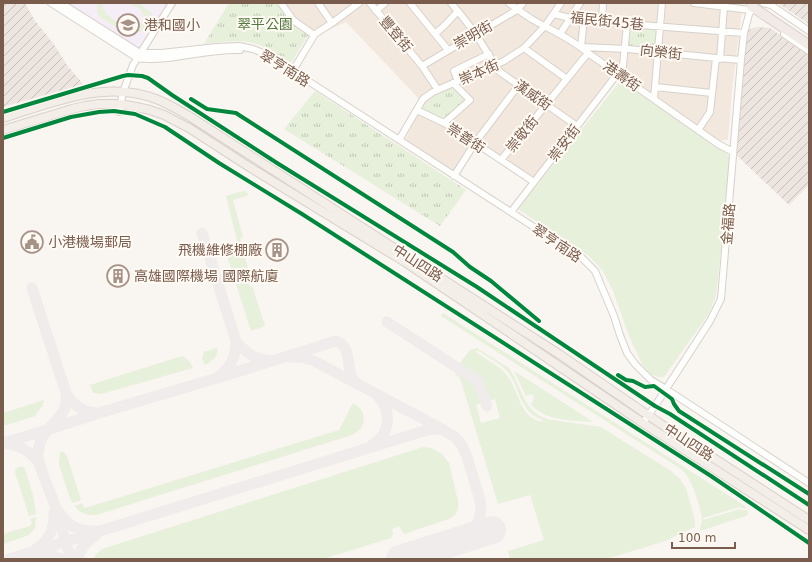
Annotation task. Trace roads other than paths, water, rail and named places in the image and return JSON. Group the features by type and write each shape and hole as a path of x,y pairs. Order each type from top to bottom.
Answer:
{"highway":[{"path":"752,5 809,39"},
{"path":"752,5 808,49"}],"main road":[{"name":"中山四路","path":"3,118 86,93 123,92 156,99 189,116 552,349 648,415 809,520"},
{"name":"中山四路","path":"3,130 72,108 99,104 120,108 150,110 164,115 189,128 251,168 405,262 643,423 809,530"}],"street":[{"name":"翠亨南路","path":"51,3 148,60 214,51 253,49 268,56 580,256 596,271 627,353 634,364 651,380 809,483"},
{"name":"翠亨南路","path":"61,3 139,56"},
{"path":"120,108 130,70 172,3"},
{"path":"281,3 293,20 314,35"},
{"path":"318,3 332,23"},
{"path":"292,72 314,35 359,3"},
{"name":"豐登街","path":"370,3 422,66 438,90"},
{"path":"376,11 385,3"},
{"path":"410,3 448,50"},
{"name":"漢威街","path":"451,3 475,34 500,72 577,126"},
{"name":"港壽街","path":"509,3 517,10 581,47 718,144 733,152"},
{"name":"崇明街","path":"422,66 517,10 523,3"},
{"name":"崇本街","path":"399,140 423,99 433,92 504,61 524,48 545,26 562,3"},
{"path":"560,34 580,3"},
{"path":"602,21 603,3"},
{"path":"654,99 662,3"},
{"path":"694,3 724,7 752,5"},
{"path":"763,3 771,5 809,31"},
{"name":"金福路","path":"643,423 710,321 721,299 741,60 744,33 752,5"},
{"path":"698,130 710,112 723,32 724,7"},
{"path":"435,34 458,11"},
{"name":"福民街45巷","path":"554,14 570,18 627,24 744,33"},
{"path":"581,47 584,19"},
{"path":"620,75 625,49 627,24"},
{"name":"向榮街","path":"581,47 625,49 741,60"},
{"path":"524,48 567,79"},
{"name":"崇敬街","path":"501,160 588,53"},
{"path":"444,123 470,100 456,82 454,72 488,54"},
{"name":"崇安街","path":"511,212 577,126 620,75"},
{"path":"454,176 475,143 518,86"},
{"path":"655,87 712,93"},
{"name":"崇善街","path":"417,110 444,123 534,182"}],"place":[{"name":"港和國小","path":"128,25"},
{"name":"小港機場郵局","path":"32,242"},
{"name":"飛機維修棚廠","path":"277,250"},
{"name":"高雄國際機場 國際航廈","path":"118,276"}],"park label":[{"name":"翠平公園","path":"265,24"}]}
